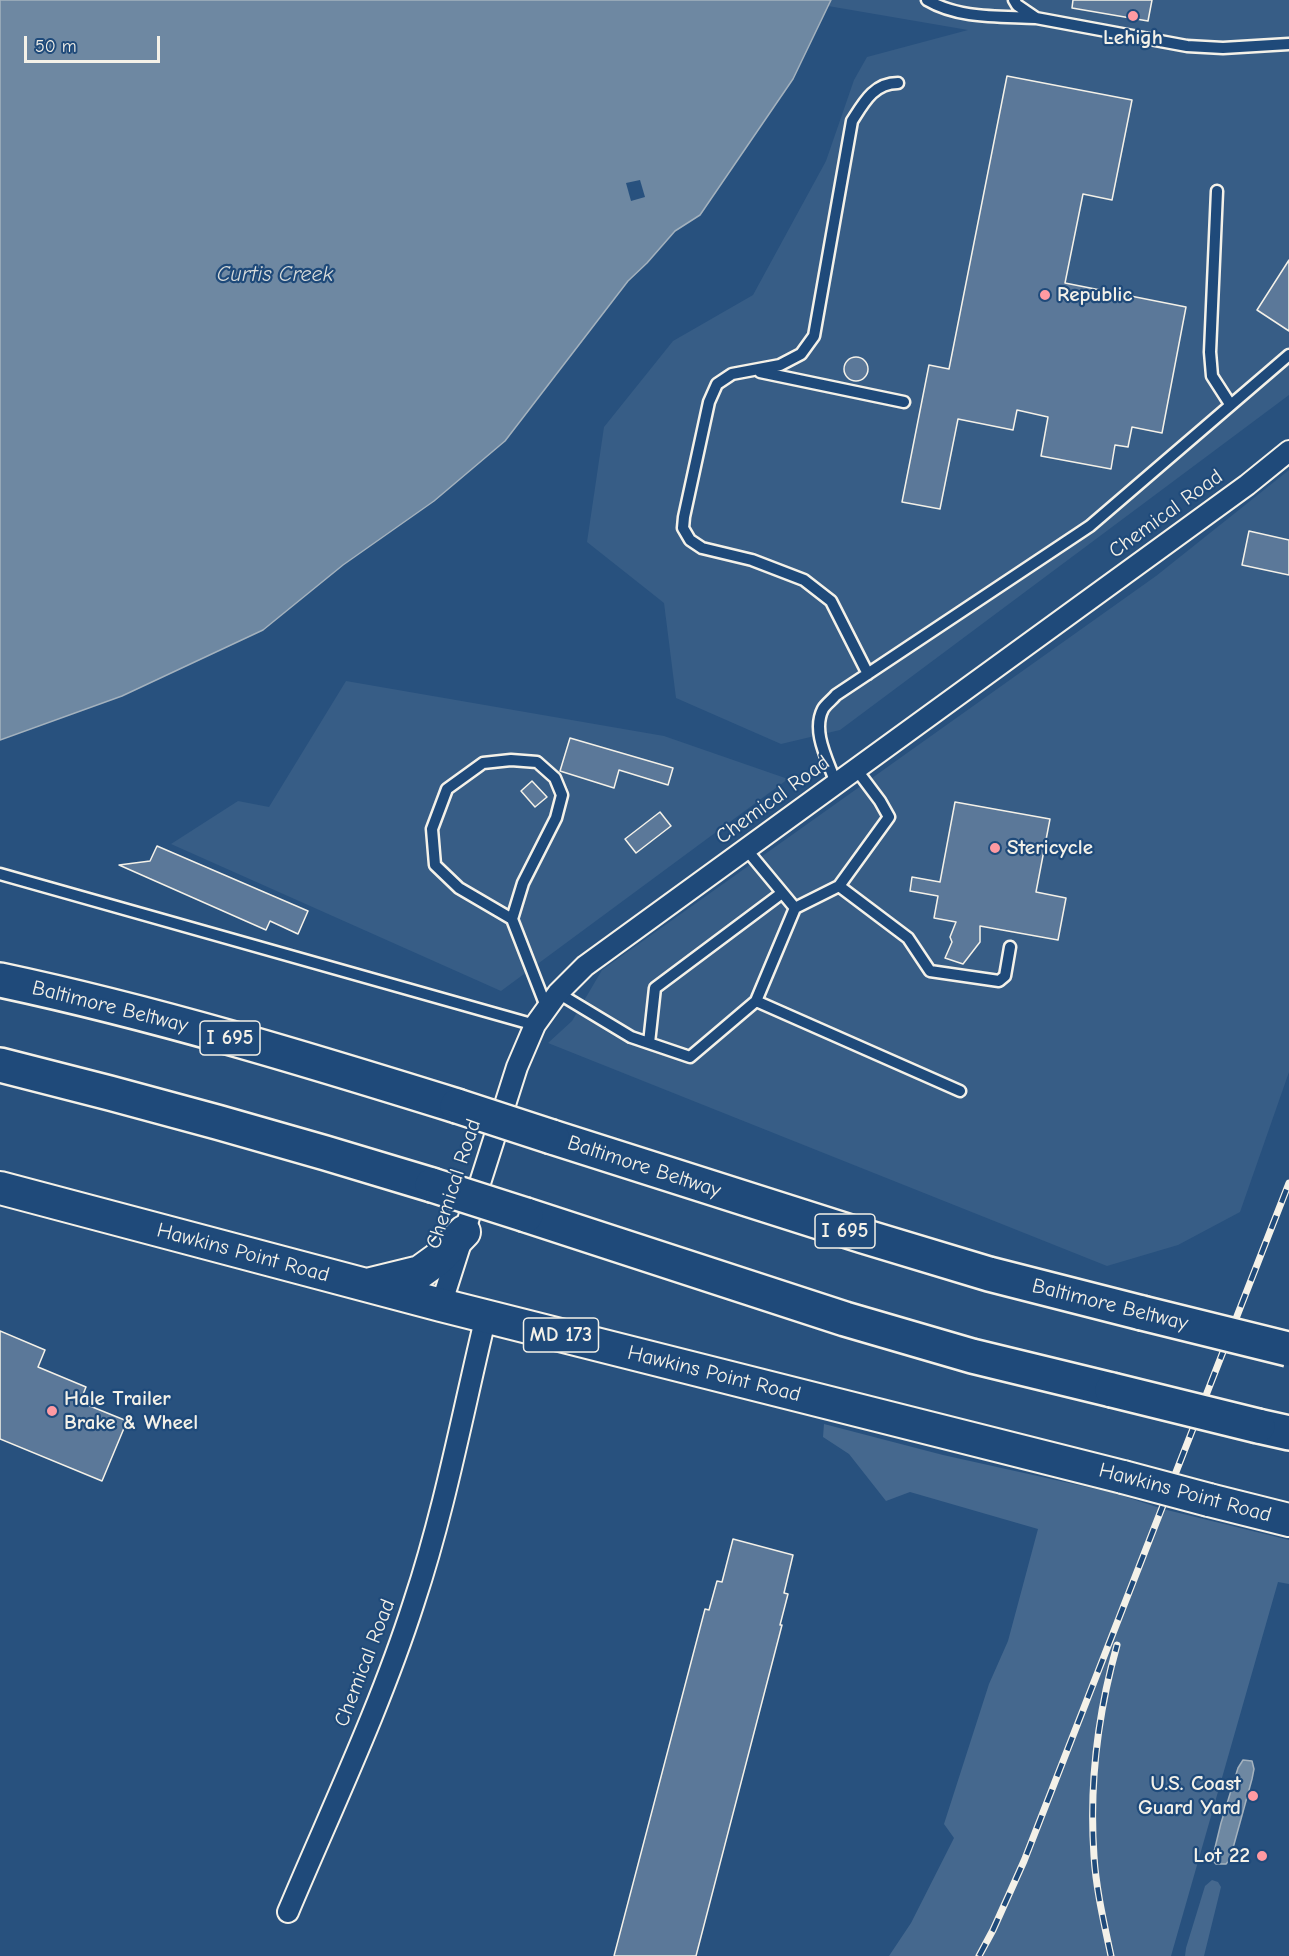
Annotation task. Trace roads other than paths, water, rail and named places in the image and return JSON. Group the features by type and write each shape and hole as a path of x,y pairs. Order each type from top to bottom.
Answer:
{"highway":[{"name":"Baltimore Beltway","path":"0,980 168,1020 319,1063 966,1267 1289,1349"},
{"path":"0,1065 296,1143 845,1319 972,1356 1274,1430"}],"main road":[{"name":"Hawkins Point Road","path":"0,1188 441,1305 1289,1520"},
{"path":"366,1285 420,1272 464,1232"}],"street":[{"name":"Chemical Road","path":"441,1305 517,1067 535,1025 552,1001 585,966 1237,492 1289,451"},
{"name":"Chemical Road","path":"288,1912 383,1688 414,1602 436,1531 486,1316"}],"lane":[{"path":"927,0 943,8 963,13 1036,18 1187,46 1223,48 1289,44"},
{"path":"1014,0 1017,5 1036,18"},
{"path":"868,674 831,601 804,580 752,560 702,548 690,540 683,528 709,402 717,384 732,374 780,365 801,354 814,336 852,121 864,101 877,89 887,83 898,83"},
{"path":"1217,191 1210,352 1212,376 1230,404"},
{"path":"836,784 820,740 819,722 823,709 836,695 1090,526 1289,355"},
{"path":"754,371 903,402"},
{"path":"512,919 523,883 556,818 562,795 555,778 537,762 511,760 483,763 447,789 432,829 435,866 459,888 512,919 552,1001 631,1037 690,1057 756,1001 795,908 839,886 889,816 856,769"},
{"path":"746,849 795,908"},
{"path":"0,874 535,1025"},
{"path":"839,886 908,938 930,971 999,981 1005,976 1010,946"},
{"path":"649,1043 655,988 782,893"},
{"path":"756,1001 960,1091"}],"water":[{"name":"Curtis Creek","path":"0,0 831,0 793,79 700,215 675,231 628,281 505,441 434,501 343,565 263,630 122,696 0,740"},
{"path":"1243,1760 1252,1761 1254,1769 1252,1779 1230,1859 1226,1864 1216,1864 1212,1860 1221,1823 1238,1768"}],"railway":[{"path":"979,1956 1024,1861 1289,1183"},
{"path":"1111,1956 1095,1868 1093,1803 1100,1723 1117,1645"}],"place":[{"name":"Lehigh","path":"1133,16"},
{"name":"Republic","path":"1045,295"},
{"name":"Stericycle","path":"995,848"},
{"name":"Hale Trailer Brake & Wheel","path":"52,1411"},
{"name":"U.S. Coast Guard Yard","path":"1253,1796"},
{"name":"Lot 22","path":"1262,1856"}]}
